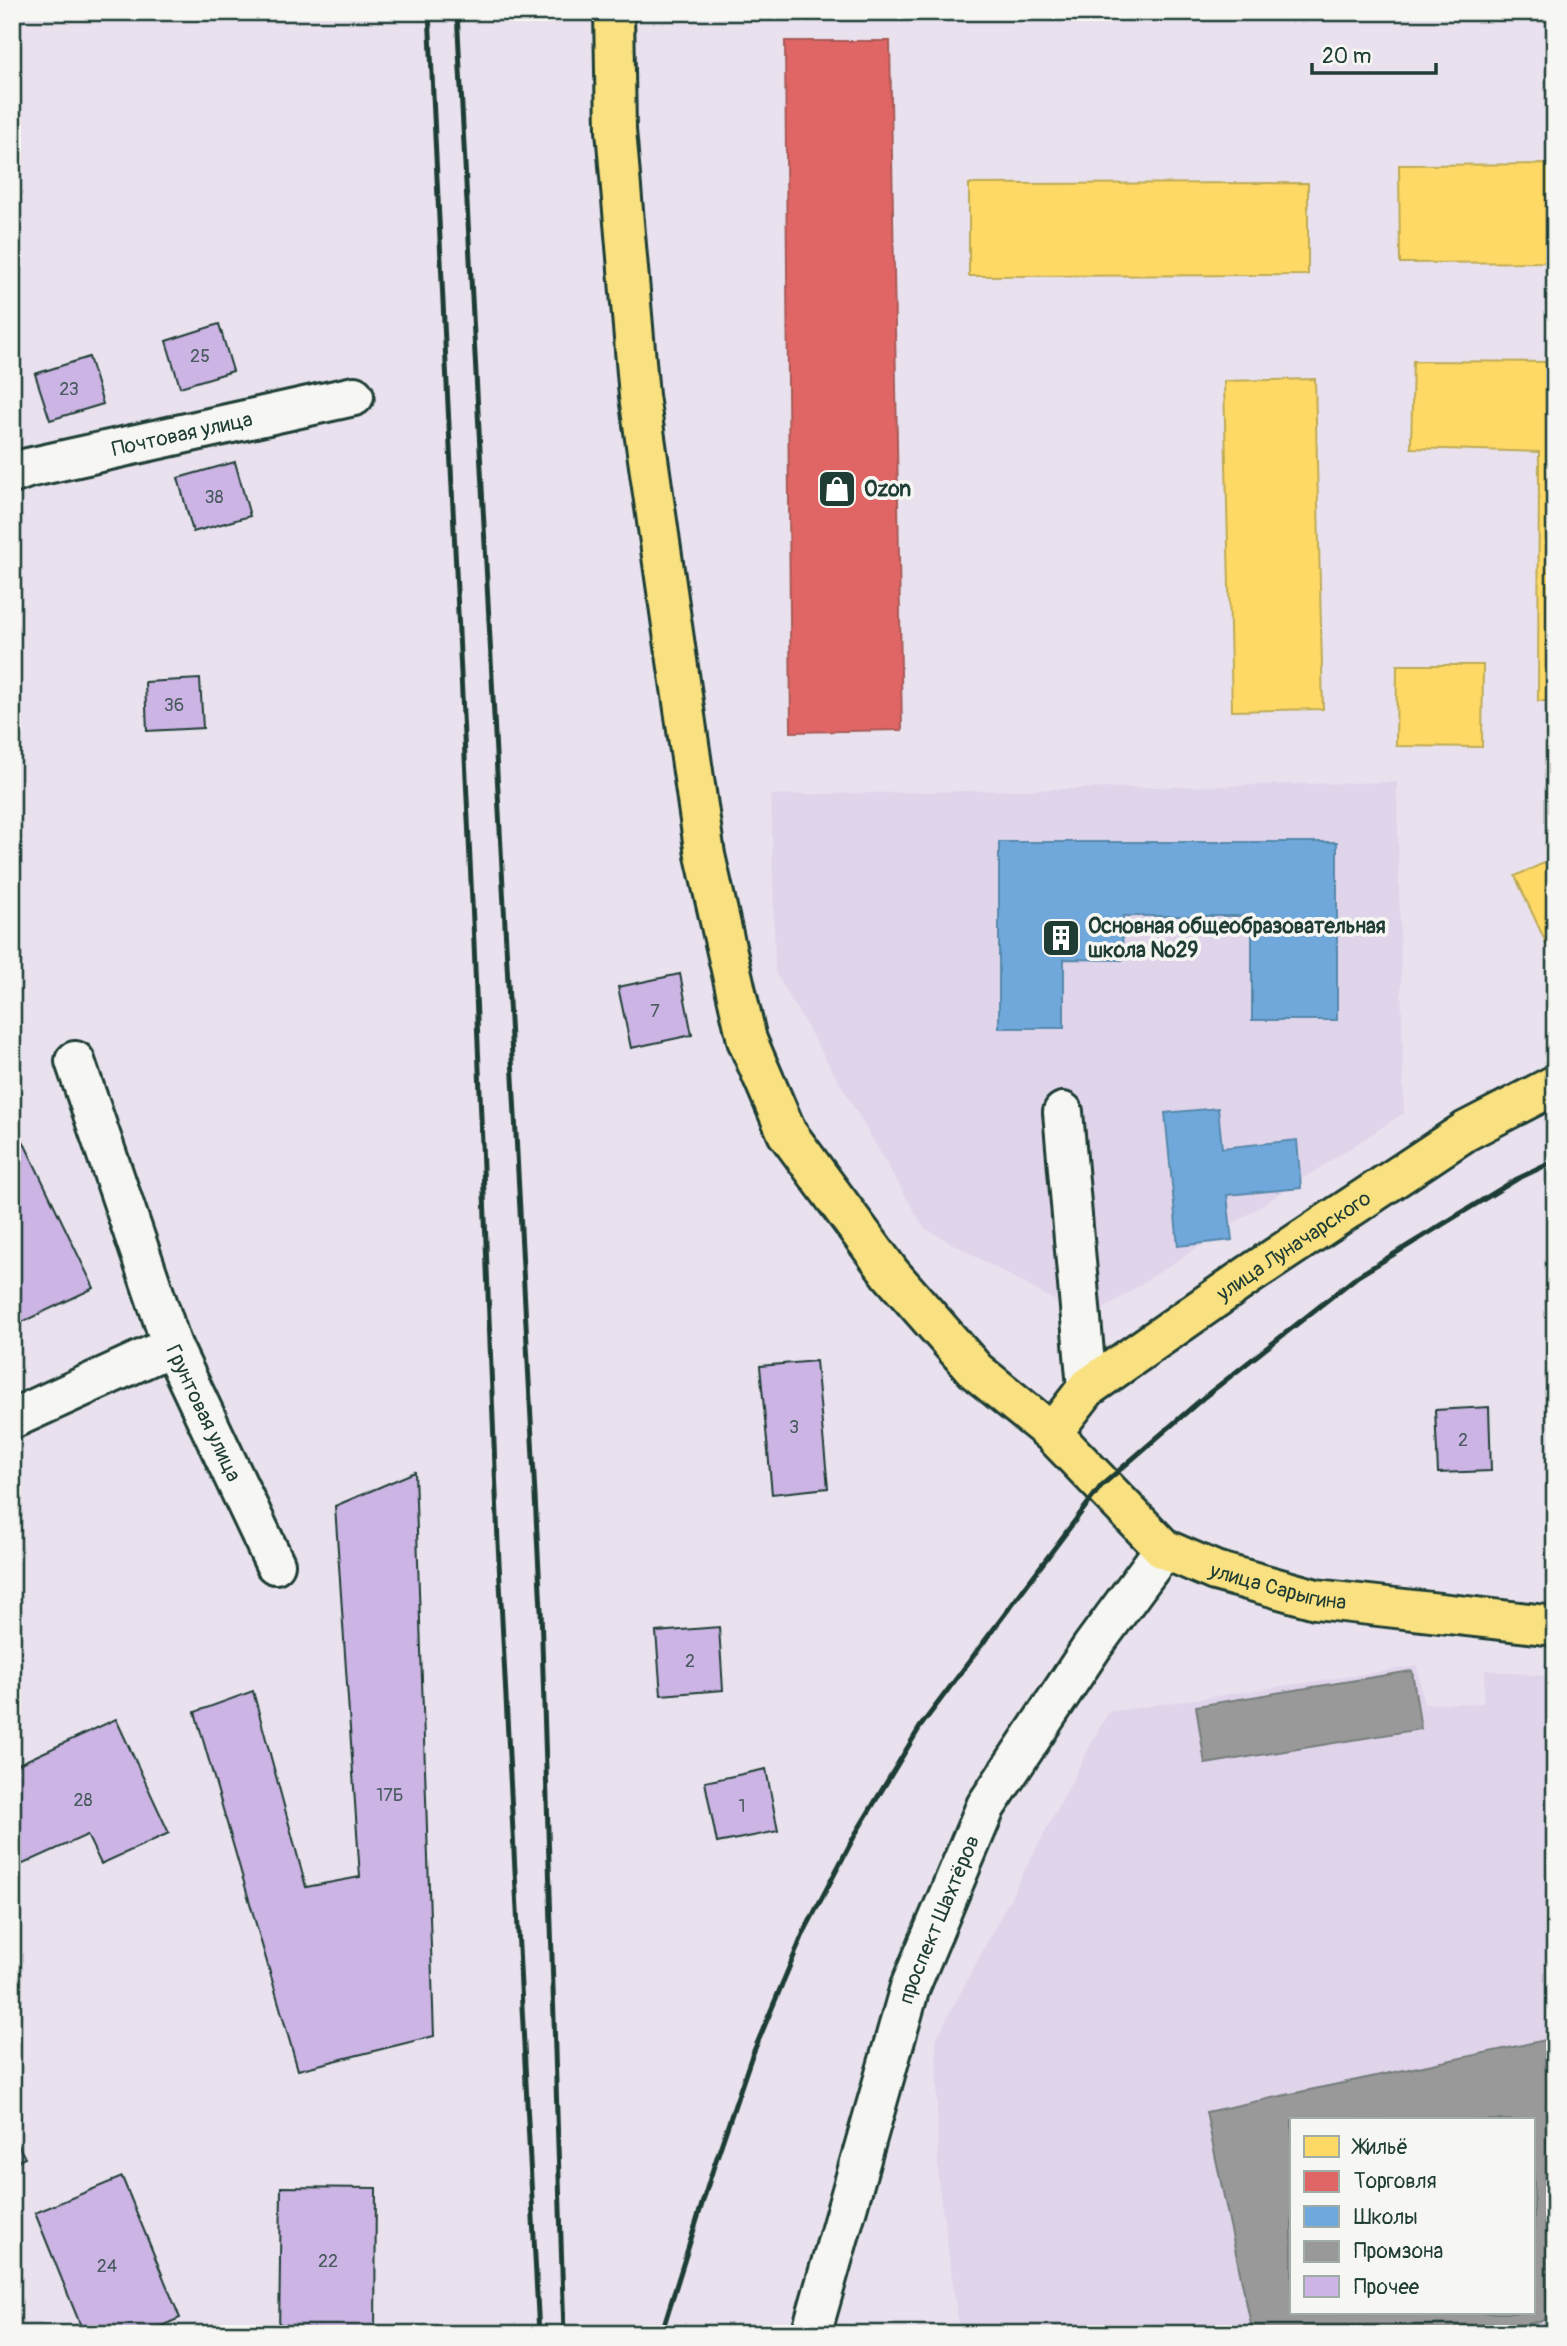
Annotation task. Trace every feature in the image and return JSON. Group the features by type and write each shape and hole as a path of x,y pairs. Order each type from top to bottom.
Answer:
{"main road":[{"name":"улица Сарыгина","path":"614,12 616,130 639,397 705,855 747,1040 787,1133 891,1273 976,1371 1052,1433 1164,1549 1215,1571 1316,1599 1555,1626"},
{"name":"улица Луначарского","path":"1052,1433 1087,1388 1249,1275 1466,1130 1555,1085"}],"street":[{"name":"Почтовая улица","path":"12,474 28,468 354,396"},
{"path":"75,1061 172,1346"},
{"path":"1063,1112 1087,1388"},
{"name":"Грунтовая улица","path":"12,1419 172,1346 275,1564"},
{"name":"проспект Шахтёров","path":"811,2334 909,1987 986,1806 1092,1647 1164,1549"}],"shaded area":[{"path":"1397,782 1404,1113 1088,1319 924,1228 775,972 771,795"},
{"path":"1417,1666 1424,1704 1483,1703 1485,1670 1555,1677 1555,2334 960,2334 938,2181 936,2039 1108,1712"}],"building: Жильё":[{"path":"1555,164 1555,262 1400,263 1399,165"},
{"path":"1308,183 1308,275 969,276 969,184"},
{"path":"1413,361 1555,362 1555,701 1538,701 1539,452 1411,448"},
{"path":"1315,379 1323,709 1232,711 1224,381"},
{"path":"1397,665 1483,665 1482,747 1396,746"},
{"path":"1555,858 1555,962 1515,876"}],"building: Торговля":[{"path":"785,41 890,41 902,730 791,732"}],"building: Школы":[{"name":"Основная общеобразовательная школа №29","path":"999,842 1337,842 1337,1020 1252,1020 1252,916 1123,916 1122,960 1064,959 1064,1028 999,1028"},
{"path":"1218,1108 1222,1148 1297,1140 1301,1188 1227,1195 1232,1240 1178,1246 1165,1113"}],"building: Промзона":[{"path":"1412,1671 1421,1729 1205,1764 1196,1706"},
{"path":"1555,2038 1555,2318 1482,2334 1253,2334 1206,2112"}],"building: Прочее":[{"path":"219,324 233,371 180,387 166,341"},
{"path":"89,357 103,404 50,420 35,374"},
{"path":"235,462 250,516 193,532 178,478"},
{"path":"200,679 203,728 147,731 145,682"},
{"path":"680,974 692,1035 631,1048 618,987"},
{"path":"12,1118 94,1288 18,1324 12,1312"},
{"path":"816,1361 828,1488 772,1494 760,1366"},
{"path":"1489,1407 1491,1471 1438,1473 1435,1410"},
{"path":"415,1472 434,2036 298,2070 195,1712 253,1691 306,1887 360,1877 335,1506"},
{"path":"719,1627 723,1690 661,1695 656,1632"},
{"path":"116,1719 169,1833 101,1864 87,1835 12,1869 12,1767"},
{"path":"766,1769 778,1831 717,1843 705,1782"},
{"path":"12,2133 25,2158 12,2164"},
{"path":"122,2177 180,2318 143,2334 84,2334 35,2213"},
{"path":"281,2187 376,2188 375,2334 279,2334"}],"railway":[{"path":"429,12 474,943 498,1543 539,2334"},
{"path":"457,12 541,1610 564,2334"},
{"path":"663,2334 713,2169 751,2058 804,1932 856,1833 920,1727 1101,1486 1203,1398 1358,1276 1517,1179 1555,1161"}],"place":[{"name":"Ozon","path":"837,489"},
{"name":"Основная общеобразовательная школа №29","path":"1061,938"}]}
